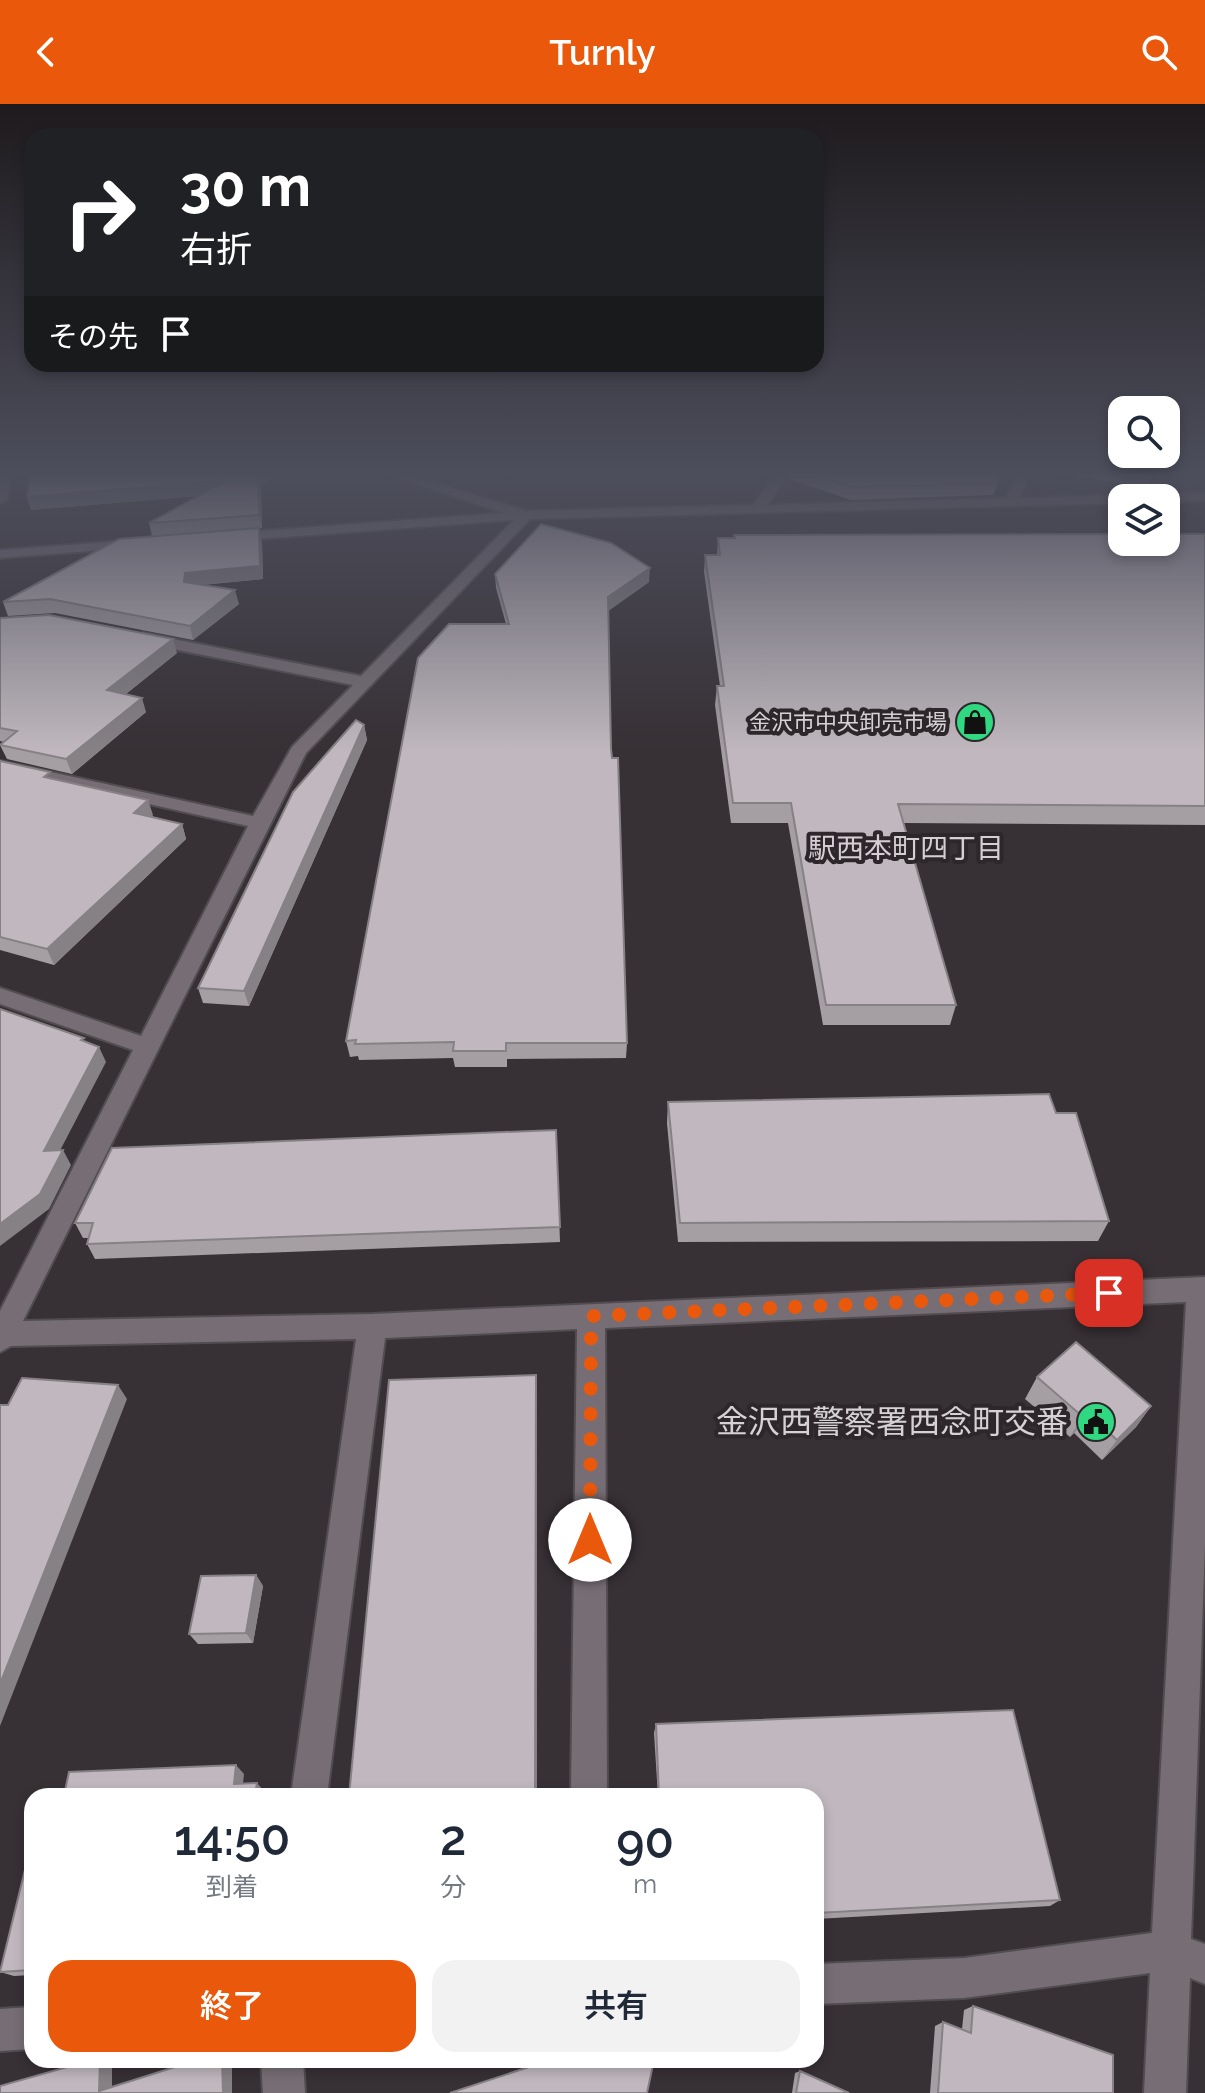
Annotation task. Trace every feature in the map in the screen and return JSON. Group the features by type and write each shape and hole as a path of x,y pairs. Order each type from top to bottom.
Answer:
{"street":[{"path":"476,567 298,751 1,1336 372,1326 1203,1289 1188,1957 1165,2093"},
{"path":"131,636 365,682"},
{"path":"0,766 259,823"},
{"path":"0,996 149,1047"},
{"path":"589,1788 591,1316"},
{"path":"310,1788 372,1326"},
{"path":"824,1984 964,1978 1188,1957"},
{"path":"0,2030 24,2028"},
{"path":"282,2068 284,2093"}],"building":[{"path":"68,567 251,567 185,573 184,582 235,590 190,626 50,599 3,602"},
{"path":"502,567 650,568 608,597 611,749 612,758 618,758 627,1043 506,1043 506,1051 453,1051 454,1042 355,1044 356,1040 346,1041 418,658 449,624 509,624 495,574"},
{"name":"金沢市中央卸売市場","path":"707,567 1205,567 1205,806 898,804 956,1005 826,1005 791,803 733,803 717,686 724,686"},
{"path":"49,615 173,639 107,690 142,698 66,759 0,745 17,731 0,728 0,618"},
{"path":"356,720 364,725 244,991 198,988 293,792"},
{"path":"0,761 50,772 44,777 148,800 134,813 182,824 47,949 0,937"},
{"path":"0,1009 84,1038 81,1040 99,1047 44,1151 63,1150 40,1194 0,1224"},
{"path":"1049,1094 1056,1113 1076,1113 1109,1221 680,1223 668,1102"},
{"path":"556,1130 560,1227 87,1244 93,1223 75,1223 112,1148"},
{"path":"1076,1342 1151,1406 1117,1440 1088,1413 1083,1417 1037,1377"},
{"path":"536,1375 535,1788 350,1788 389,1380"},
{"path":"22,1378 118,1385 0,1684 0,1405 8,1405"},
{"path":"256,1575 246,1633 189,1634 201,1576"},
{"path":"1013,1710 1060,1900 824,1913 824,1788 659,1788 656,1724"},
{"path":"236,1765 234,1784 257,1783 256,1788 66,1788 69,1772"},
{"path":"24,1874 24,1970 0,1972"},
{"path":"973,2006 1113,2055 1113,2093 938,2093 943,2022 971,2033"},
{"path":"64,2068 100,2068 99,2091 172,2068 222,2068 223,2093 0,2093 0,2086"},
{"path":"526,2068 652,2068 647,2093 450,2093"},
{"path":"800,2071 849,2093 796,2093"}],"place":[{"name":"金沢市中央卸売市場","path":"975,722"},
{"name":"金沢西警察署西念町交番","path":"1096,1422"}],"district":[{"name":"駅西本町四丁目","path":"906,848"}],"route":[{"path":"590,1540 591,1316 1109,1293"}]}
